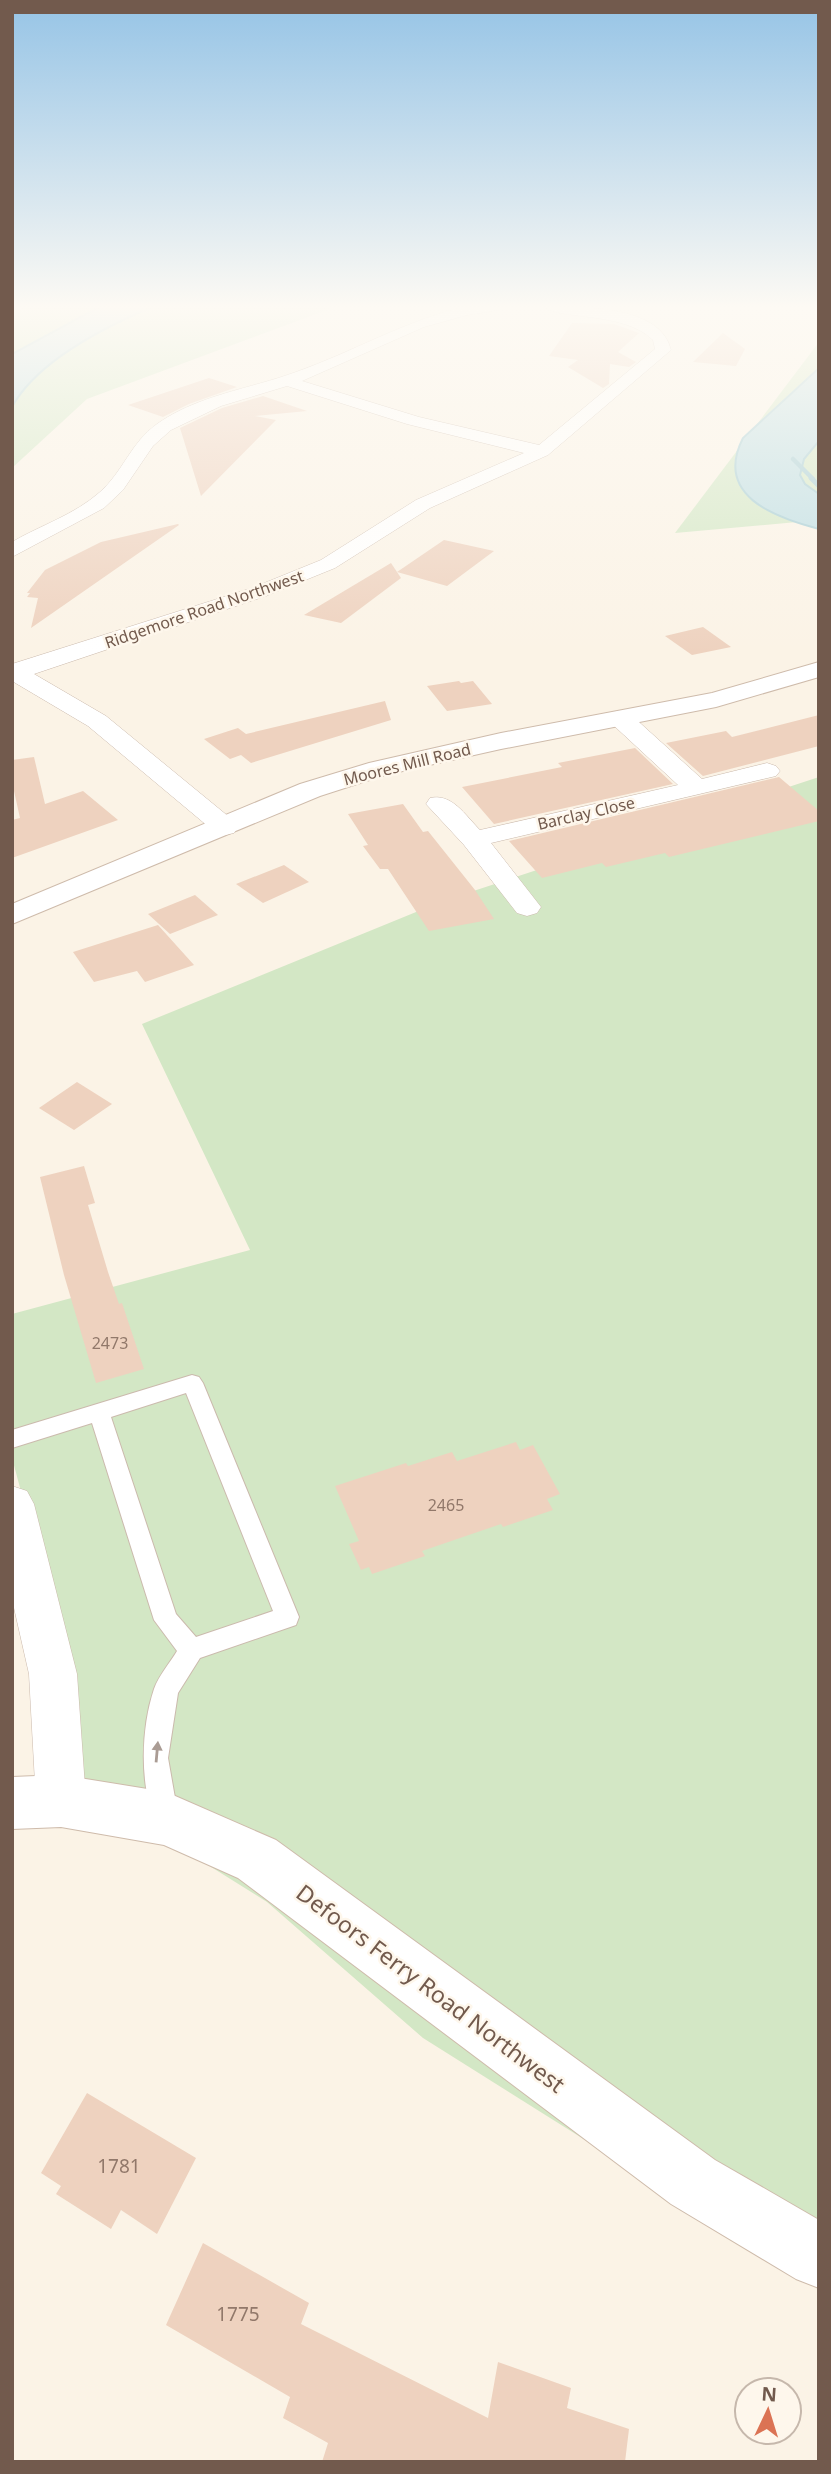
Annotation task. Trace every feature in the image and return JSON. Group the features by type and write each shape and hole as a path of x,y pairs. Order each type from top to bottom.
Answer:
{"street":[{"path":"12,551 97,504 120,482 142,444 170,422"},
{"path":"415,422 542,451"},
{"name":"Ridgemore Road Northwest","path":"13,672 304,575 349,552 423,504 542,451 577,422"},
{"name":"Moores Mill Road","path":"12,915 310,790 378,769 501,741 716,700 819,669"},
{"name":"Ridgemore Road Northwest","path":"13,672 97,721 225,827"},
{"path":"620,718 697,788"},
{"name":"Barclay Close","path":"474,839 767,771"},
{"path":"439,804 474,839 527,907"},
{"path":"12,1504 53,1674 37,1802"},
{"name":"Defoors Ferry Road Northwest","path":"37,1802 166,1819 257,1859 693,2182 819,2256"}],"lane":[{"path":"12,1439 192,1383 288,1617 192,1650 166,1690 155,1758 166,1819"},
{"path":"99,1412 166,1620 192,1650"}],"green space":[{"path":"12,422 62,422 12,468"},
{"path":"758,422 819,422 819,520 675,533"},
{"path":"819,777 819,2287 423,2038 267,1902 152,1830 42,1822 75,1691 12,1458 12,1314 250,1250 142,1024 443,901"}],"water":[{"path":"760,422 819,422 819,441 804,459 800,475 805,484 819,494 819,529 767,510 742,489 736,475 736,458 743,438"}],"building":[{"path":"192,422 274,422 201,496 180,428"},
{"path":"178,524 31,628 38,598 27,597 30,593 27,593 45,570 101,542"},
{"path":"444,540 494,551 447,586 397,572"},
{"path":"391,563 401,578 341,623 304,615"},
{"path":"703,627 731,647 692,655 665,636"},
{"path":"473,681 492,704 447,711 427,686"},
{"path":"385,701 391,720 251,763 241,755 230,759 204,739 238,728 246,734"},
{"path":"819,715 819,746 703,776 666,743 726,731 732,737"},
{"path":"635,748 673,784 494,824 462,787 562,767 558,763"},
{"path":"34,757 45,804 83,791 118,820 12,858 12,820 20,818 12,782 12,760"},
{"path":"779,777 819,811 819,821 669,857 665,853 606,867 602,863 542,878 509,841"},
{"path":"403,804 423,832 428,831 475,890 494,919 429,931 388,869 380,869 363,846 368,845 348,814"},
{"path":"284,865 309,882 263,903 236,884"},
{"path":"195,895 218,915 170,934 148,914"},
{"path":"158,925 194,965 145,982 137,971 94,982 73,952"},
{"path":"77,1082 112,1104 74,1130 39,1108"},
{"path":"84,1166 95,1203 88,1205 108,1272 119,1304 122,1303 144,1369 96,1383 64,1275 40,1177"},
{"path":"516,1442 520,1450 533,1445 560,1494 547,1499 553,1510 503,1527 501,1524 422,1551 425,1556 372,1574 369,1567 361,1570 349,1544 359,1541 335,1486 406,1463 408,1466 452,1452 457,1461"},
{"path":"87,2093 196,2158 157,2234 121,2210 111,2229 56,2194 61,2186 41,2173"},
{"path":"203,2243 309,2303 301,2324 488,2418 498,2362 571,2388 567,2408 629,2429 625,2462 322,2462 328,2443 283,2418 290,2397 166,2325"}],"waterway":[{"path":"793,459 813,479"},
{"path":"811,478 819,486"}]}
